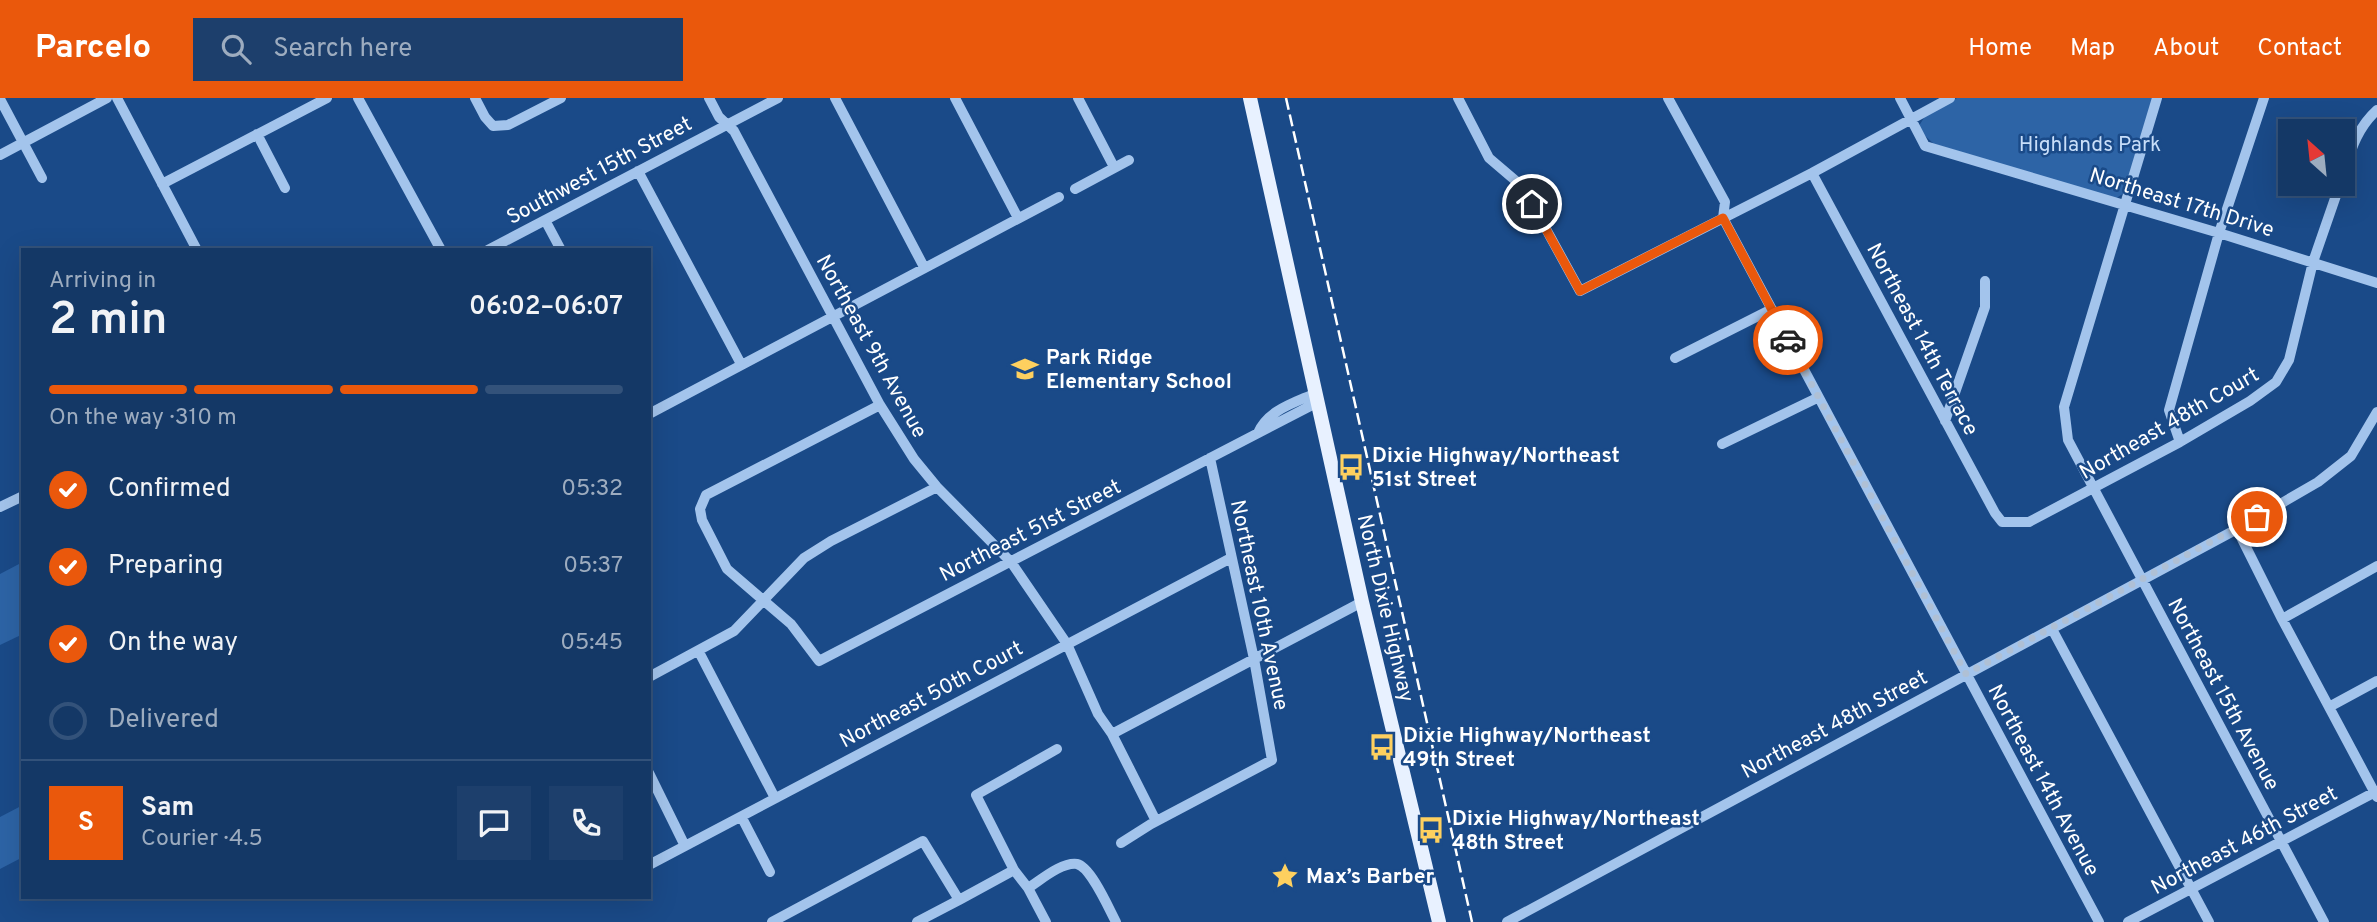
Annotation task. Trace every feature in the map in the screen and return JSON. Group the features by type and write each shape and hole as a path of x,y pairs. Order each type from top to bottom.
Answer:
{"main road":[{"name":"North Dixie Highway","path":"1250,98 1362,602 1439,922"}],"street":[{"path":"0,155 107,98"},
{"path":"117,98 196,248"},
{"path":"162,184 327,98"},
{"path":"358,98 440,248"},
{"path":"475,98 485,117 494,126 508,125 561,98"},
{"name":"Northeast 9th Avenue","path":"709,98 719,117 734,131 880,405 914,459 937,487 1011,562 1067,644 1098,714 1112,734 1156,821"},
{"name":"Southwest 15th Street","path":"492,248 778,98"},
{"path":"835,98 924,267"},
{"path":"955,98 1018,218"},
{"path":"1079,98 1114,167"},
{"path":"1458,98 1489,158 1523,187 1580,291 1812,173 1950,98"},
{"name":"Northeast 14th Avenue","path":"1668,98 1724,202 1723,218 1817,398 2099,922"},
{"path":"1900,98 1912,118"},
{"path":"2126,205 2157,98"},
{"path":"2180,442 2169,410 2219,233 2264,98"},
{"path":"0,99 42,178"},
{"path":"2356,136 2377,110"},
{"name":"Northeast 17th Drive","path":"1912,118 1925,146 2377,283"},
{"path":"257,134 285,188"},
{"path":"1075,189 1129,160"},
{"path":"638,171 741,364"},
{"name":"Northeast 14th Terrace","path":"1812,173 2002,522"},
{"name":"Northeast 48th Court","path":"2002,522 2029,522 2094,489 2250,401 2276,382 2289,360 2313,262 2336,196"},
{"path":"651,413 1059,197"},
{"name":"Northeast 15th Avenue","path":"2126,205 2064,407 2068,440 2325,922"},
{"path":"545,220 560,248"},
{"path":"1945,421 1985,307 1985,281"},
{"path":"1675,358 1772,309"},
{"name":"Northeast 51st Street","path":"763,601 791,624 819,661 1258,433 1263,422 1275,412 1317,398"},
{"path":"1722,444 1817,398"},
{"path":"763,601 727,569 702,520 700,509 705,495 880,405"},
{"name":"Northeast 48th Street","path":"1507,922 2237,529 2318,482 2351,456 2377,412"},
{"name":"Northeast 10th Avenue","path":"1156,821 1272,760 1254,659 1210,458"},
{"path":"651,676 734,631 804,558 831,541 937,487"},
{"path":"0,508 21,497"},
{"path":"2237,529 2376,794"},
{"name":"Northeast 50th Court","path":"651,864 1231,558"},
{"path":"2282,619 2377,566"},
{"path":"1112,734 1362,602"},
{"path":"2052,629 2209,922"},
{"path":"699,652 775,798"},
{"path":"2329,707 2377,681"},
{"path":"1046,922 1028,888 1014,870 976,795 1057,750"},
{"path":"651,777 685,846"},
{"name":"Northeast 46th Street","path":"2128,922 2280,841 2376,794"},
{"path":"742,818 771,872"},
{"path":"1121,843 1156,821"},
{"path":"772,922 923,841 959,900"},
{"path":"1028,888 1056,870 1079,864 1096,884 1116,922"},
{"path":"917,922 1014,870"}],"green space":[{"name":"Highlands Park","path":"1957,98 2153,98 2124,193 2115,199 1934,144 1919,126 1925,116"},
{"path":"19,564 21,568 21,635 0,645 0,574"},
{"path":"21,806 21,858 0,869 0,817"}],"railway":[{"path":"1286,98 1472,922"}],"way so far":[{"path":"1788,340 1966,674 2257,517"}],"place":[{"name":"Park Ridge Elementary School","path":"1025,369"},
{"name":"Dixie Highway/Northeast 51st Street","path":"1351,467"},
{"name":"Dixie Highway/Northeast 49th Street","path":"1382,747"},
{"name":"Dixie Highway/Northeast 48th Street","path":"1431,830"},
{"name":"Max’s Barber","path":"1285,876"}],"route":[{"path":"1532,204 1580,291 1723,218 1788,340"}]}
